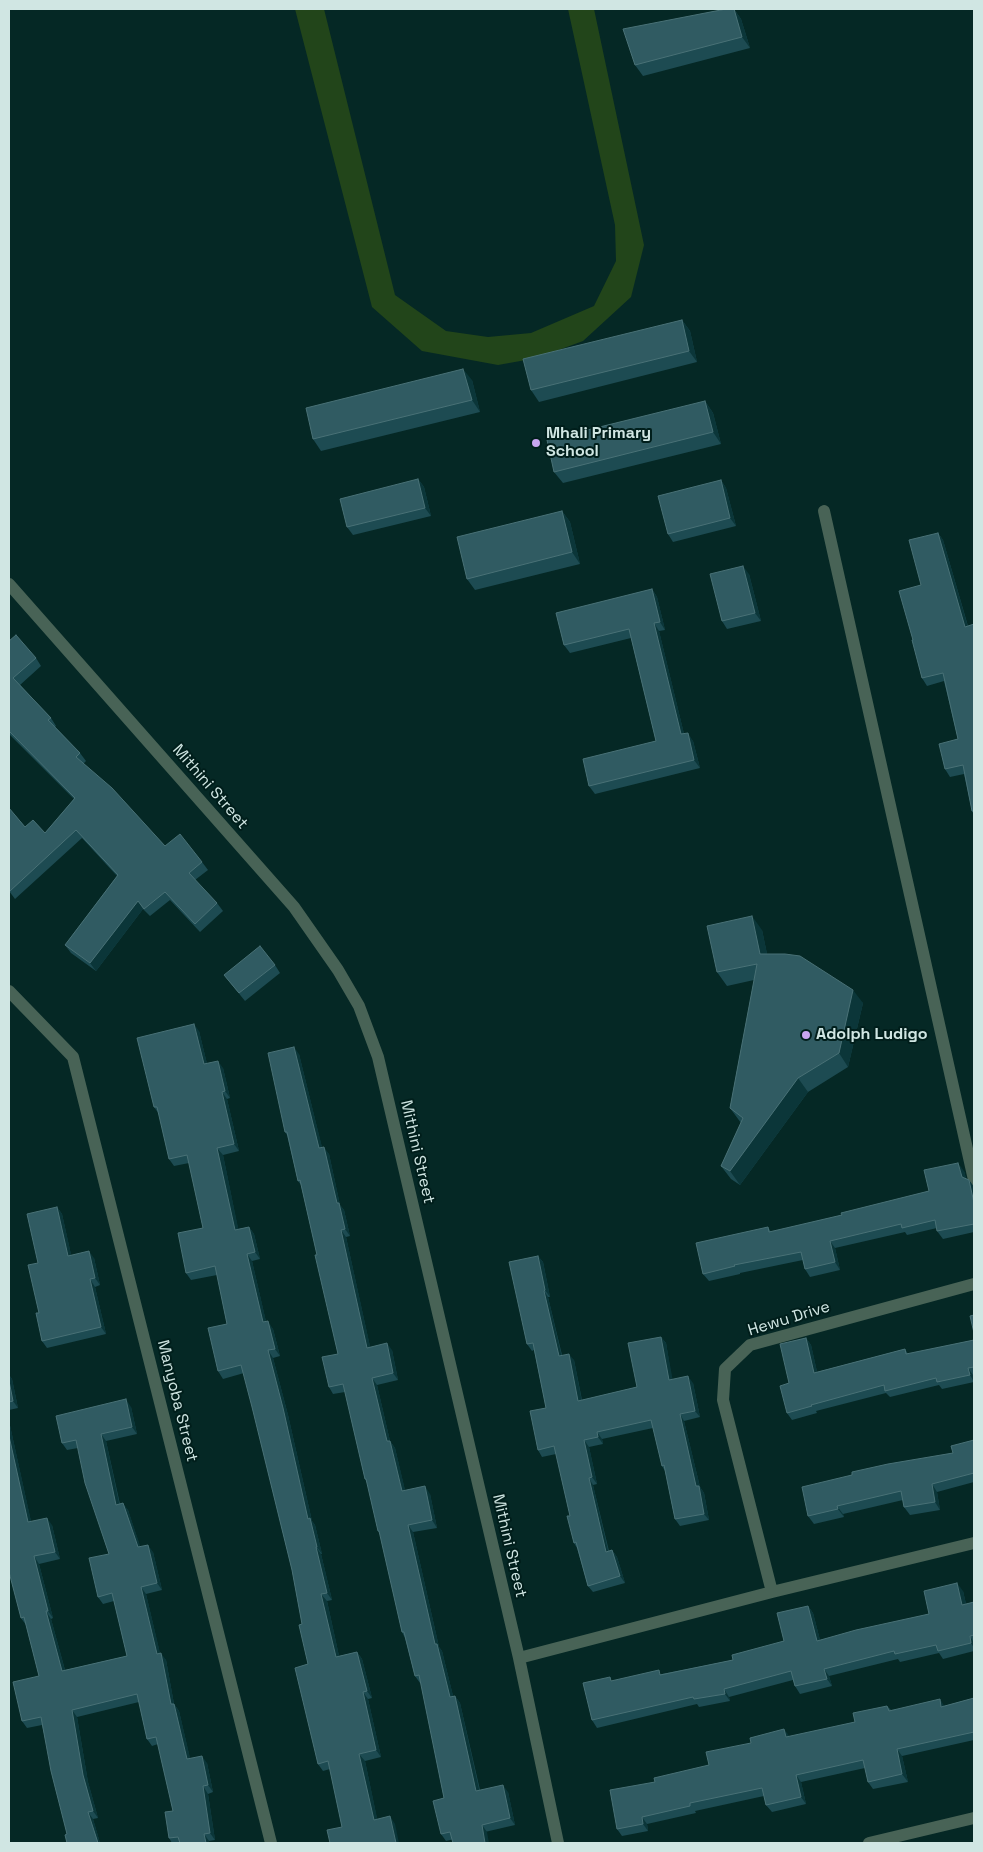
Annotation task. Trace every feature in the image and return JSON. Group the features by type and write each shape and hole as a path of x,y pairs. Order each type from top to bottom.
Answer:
{"street":[{"path":"824,511 974,1180"},
{"name":"Mithini Street","path":"9,584 294,907 338,970 359,1006 378,1057 518,1658 558,1843"},
{"name":"Manyoba Street","path":"9,991 74,1056 271,1843"},
{"name":"Hewu Drive","path":"772,1592 723,1400 725,1369 750,1345 974,1284"},
{"path":"518,1658 772,1592 974,1543"},
{"path":"869,1843 974,1818"}],"green space":[{"path":"295,9 324,9 395,295 446,331 488,337 531,333 594,306 616,261 615,225 568,9 594,9 644,245 631,297 583,341 537,358 498,365 422,351 372,307"}],"building":[{"path":"734,9 742,37 635,65 623,29"},
{"path":"682,320 689,351 531,390 523,359"},
{"path":"463,369 472,400 313,439 306,408"},
{"path":"705,401 713,432 554,472 547,440"},
{"path":"418,479 425,508 347,527 340,499"},
{"path":"721,480 730,518 668,534 658,496"},
{"path":"562,511 572,552 467,579 457,537"},
{"path":"938,533 965,627 974,624 974,811 972,811 963,765 945,769 939,744 958,739 943,673 922,678 899,591 921,585 909,540"},
{"path":"743,566 755,613 722,621 710,574"},
{"path":"652,589 660,622 654,623 681,734 688,733 694,760 589,786 583,759 656,741 629,629 564,645 556,613"},
{"path":"16,635 36,658 13,678 51,718 48,720 80,753 76,757 112,788 165,846 180,834 202,862 189,873 217,903 195,924 165,892 144,909 138,901 90,963 65,945 118,875 76,830 10,891 9,808 25,827 33,820 45,833 75,798 9,731 9,641"},
{"name":"Adolph Ludigo","path":"752,916 760,954 800,956 853,990 839,1053 798,1078 730,1171 721,1166 743,1118 730,1108 757,964 717,972 707,926"},
{"path":"260,946 275,965 239,993 224,975"},
{"path":"194,1024 204,1064 218,1061 225,1091 222,1092 234,1144 217,1148 235,1230 249,1227 255,1252 247,1254 263,1322 268,1321 275,1349 268,1350 308,1519 310,1518 317,1547 327,1593 321,1594 336,1657 357,1652 367,1691 363,1692 376,1750 359,1754 374,1820 390,1816 396,1843 330,1843 327,1830 342,1827 328,1761 318,1764 295,1668 308,1664 299,1625 302,1624 292,1570 252,1407 241,1365 218,1371 208,1328 227,1324 215,1266 186,1273 178,1233 203,1228 187,1155 169,1159 157,1107 154,1107 137,1038"},
{"path":"294,1047 319,1148 324,1147 337,1203 339,1203 345,1229 341,1230 367,1348 387,1343 393,1373 372,1378 387,1441 390,1441 402,1491 425,1486 432,1520 408,1525 435,1644 437,1644 450,1697 455,1696 476,1791 503,1785 510,1818 482,1825 485,1843 453,1843 450,1832 441,1834 433,1801 444,1798 419,1675 415,1676 404,1632 402,1632 343,1384 329,1387 322,1357 338,1354 300,1180 298,1181 287,1132 285,1132 268,1053"},
{"path":"958,1163 962,1177 969,1180 974,1203 974,1224 937,1231 935,1220 902,1228 901,1224 830,1241 835,1262 805,1269 801,1252 734,1265 703,1274 696,1243 768,1227 769,1232 842,1215 841,1213 929,1191 924,1170"},
{"path":"57,1207 68,1256 89,1251 95,1278 90,1279 101,1327 42,1341 36,1313 39,1313 28,1265 38,1263 27,1214"},
{"path":"538,1256 559,1356 569,1354 578,1401 637,1387 628,1343 661,1337 669,1380 688,1376 695,1411 680,1414 696,1486 699,1486 704,1514 675,1519 664,1465 662,1466 651,1420 597,1432 598,1437 584,1440 592,1477 589,1478 606,1552 612,1550 620,1576 588,1586 567,1516 570,1516 554,1446 538,1450 530,1411 546,1408 533,1343 527,1344 509,1262"},
{"path":"974,1315 974,1333 970,1316"},
{"path":"806,1338 814,1373 905,1349 906,1354 974,1340 974,1367 968,1368 970,1375 937,1382 936,1378 885,1391 884,1385 787,1413 780,1386 789,1383 780,1344"},
{"path":"9,1381 13,1401 9,1402"},
{"path":"126,1399 132,1427 101,1434 116,1505 123,1503 138,1547 148,1545 157,1583 141,1587 157,1654 161,1653 171,1704 174,1704 187,1759 202,1756 208,1785 203,1786 210,1833 204,1834 206,1843 180,1843 178,1837 169,1838 165,1812 173,1811 156,1737 147,1739 137,1694 72,1710 83,1775 93,1811 88,1812 98,1843 67,1843 65,1835 67,1834 51,1771 41,1717 22,1721 13,1682 39,1676 24,1617 21,1618 9,1572 9,1436 28,1522 47,1518 55,1552 34,1556 62,1671 127,1656 112,1593 98,1597 89,1558 109,1554 85,1483 76,1440 62,1443 56,1416"},
{"path":"974,1440 974,1473 932,1484 935,1502 904,1507 901,1491 837,1506 838,1509 808,1516 802,1487 852,1475 852,1472 953,1453 951,1446"},
{"path":"957,1583 962,1605 974,1602 974,1635 970,1636 971,1643 938,1651 936,1645 895,1654 894,1651 824,1669 827,1679 795,1686 791,1671 724,1689 725,1694 694,1699 693,1697 592,1720 583,1683 610,1677 611,1681 659,1670 660,1675 733,1660 732,1655 784,1641 777,1613 808,1606 817,1641 856,1630 929,1614 924,1591"},
{"path":"974,1698 974,1732 897,1749 902,1774 868,1782 863,1760 796,1775 801,1797 766,1805 762,1788 690,1803 690,1806 642,1817 643,1824 617,1829 610,1790 655,1782 654,1778 709,1765 706,1752 751,1743 750,1738 784,1729 786,1737 855,1722 853,1713 887,1706 889,1711 940,1699 941,1707"}],"place":[{"name":"Mhali Primary School","path":"536,443"},
{"name":"Adolph Ludigo","path":"806,1035"}]}
